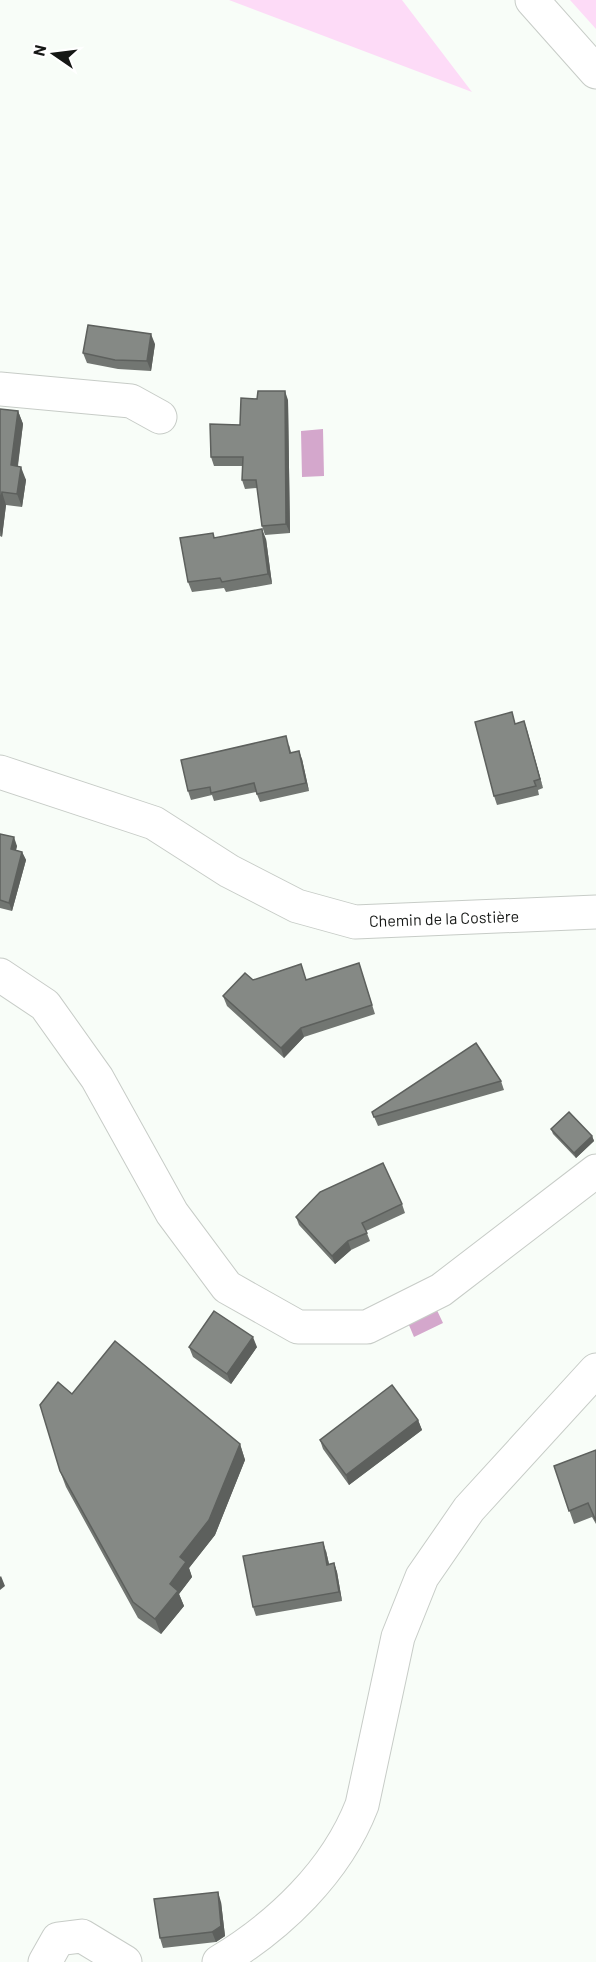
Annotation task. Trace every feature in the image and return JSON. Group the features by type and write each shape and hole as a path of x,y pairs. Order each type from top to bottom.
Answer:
{"main road":[{"path":"532,0 596,72"},
{"path":"0,389 131,401 160,417"},
{"name":"Chemin de la Costière","path":"0,772 154,823 229,871 297,906 355,922 596,912"},
{"path":"0,975 45,1005 97,1078 172,1213 228,1287 298,1327 367,1327 441,1290 596,1171"},
{"path":"219,1962 257,1939 331,1864 353,1829 362,1805 398,1637 422,1577 469,1509 596,1370"},
{"path":"45,1962 58,1939 82,1936 125,1962"}],"shaded area":[{"path":"229,0 402,0 472,92"},
{"path":"570,0 596,0 596,29"},
{"path":"323,429 324,476 302,477 301,431"},
{"path":"435,1306 443,1323 414,1337 406,1318"}],"building":[{"path":"88,325 151,334 147,361 115,360 83,353"},
{"path":"258,391 285,391 286,524 262,526 256,480 242,480 243,457 211,457 210,424 240,425 241,398 257,399"},
{"path":"0,409 18,411 11,465 21,467 17,494 2,492 0,506"},
{"path":"262,529 268,574 222,582 220,578 188,582 180,538 213,533 214,538"},
{"path":"512,712 515,724 524,721 540,779 534,781 536,786 494,796 475,722"},
{"path":"286,736 290,753 299,751 306,783 257,794 254,783 211,793 210,787 188,791 181,760"},
{"path":"0,834 14,837 11,849 22,852 9,903 0,900"},
{"path":"359,963 372,1005 301,1028 281,1048 223,996 245,973 253,980 301,964 306,980"},
{"path":"476,1043 501,1081 374,1117 372,1112"},
{"path":"569,1112 592,1136 574,1153 551,1129"},
{"path":"383,1163 402,1204 362,1223 367,1233 348,1241 332,1256 296,1217 320,1192"},
{"path":"214,1311 253,1337 227,1374 189,1347"},
{"path":"115,1341 240,1444 209,1520 180,1557 186,1562 170,1584 178,1591 155,1619 133,1602 60,1471 40,1405 58,1382 72,1394"},
{"path":"392,1385 418,1420 346,1475 320,1440"},
{"path":"596,1450 596,1521 588,1503 569,1511 554,1466"},
{"path":"323,1542 327,1565 334,1563 339,1592 253,1607 243,1556"},
{"path":"218,1892 221,1926 212,1932 160,1938 154,1899"}]}
